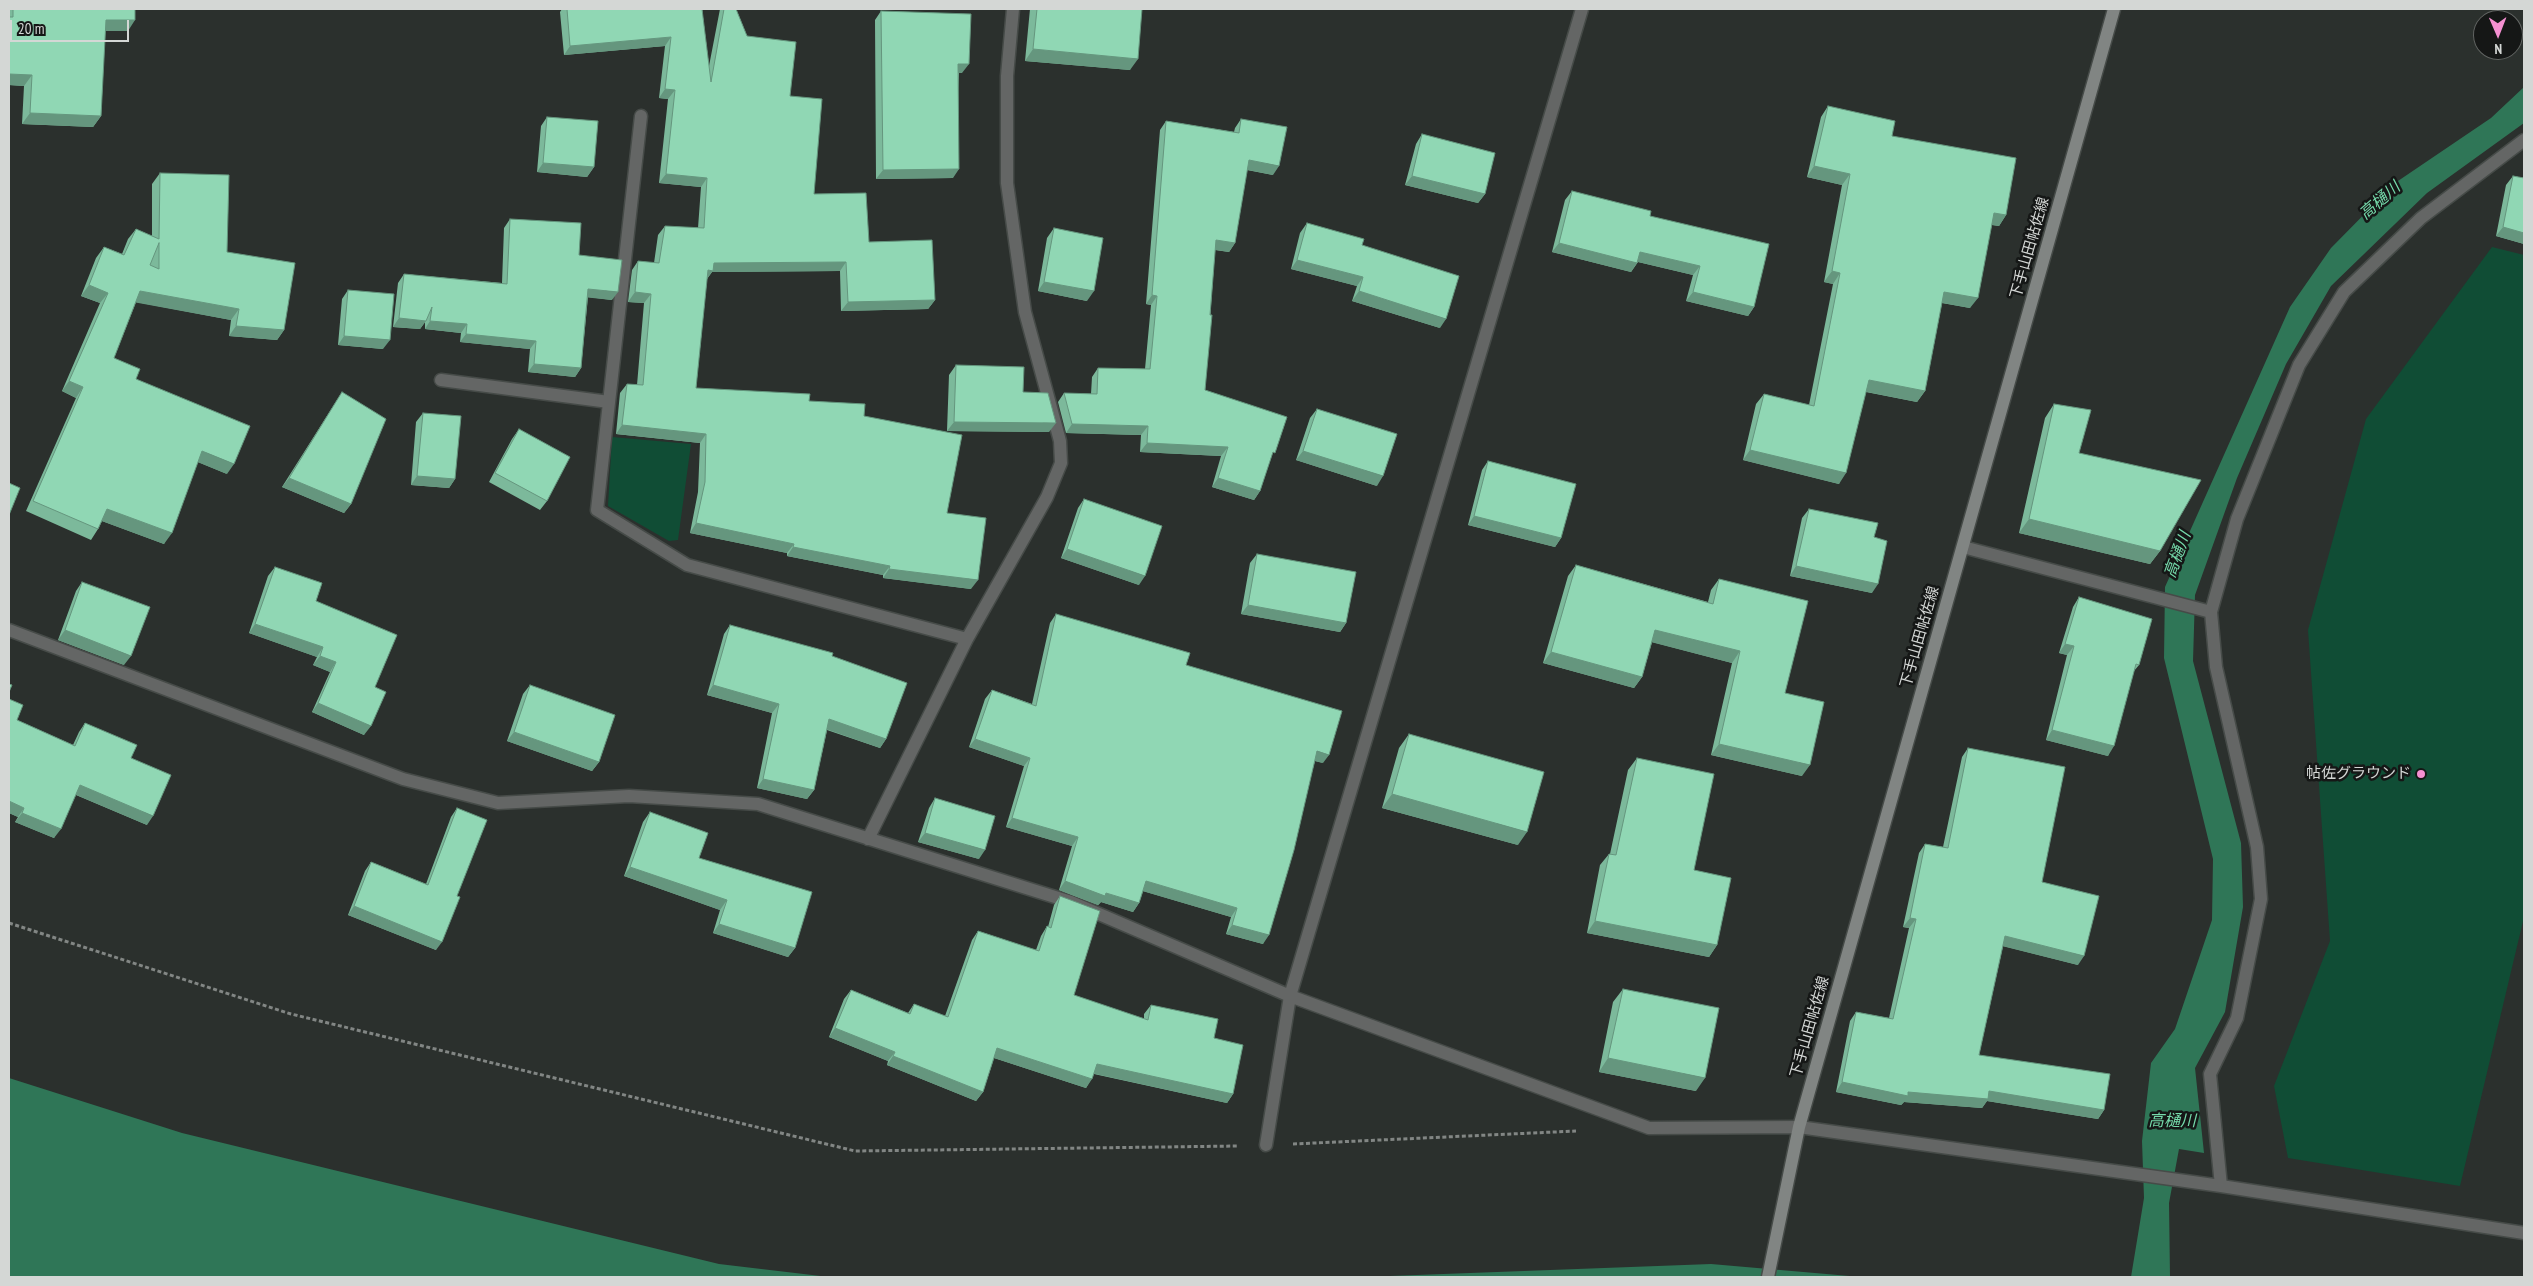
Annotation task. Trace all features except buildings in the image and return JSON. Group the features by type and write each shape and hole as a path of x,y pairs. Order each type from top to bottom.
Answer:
{"main road":[{"name":"下手山田帖佐線","path":"1768,1277 1799,1127 2114,9"}],"street":[{"path":"868,839 967,639 1047,497 1062,463 1060,441 1025,312 1007,183 1006,76 1013,9"},
{"path":"1266,1145 1290,996 1582,9"},
{"path":"641,116 597,510 687,565 967,639"},
{"path":"2221,1186 2210,1074 2237,1018 2261,899 2257,848 2216,666 2211,612 2237,519 2299,366 2344,292 2421,218 2524,140"},
{"path":"441,380 609,402"},
{"path":"1963,547 2211,612"},
{"path":"9,630 403,780 498,803 629,796 758,804 1071,902 1290,996 1649,1128 1799,1127 2221,1186 2524,1233"}],"path":[{"path":"9,922 291,1014 855,1151 1266,1145 1580,1131"}],"shaded area":[{"name":"帖佐グラウンド","path":"2492,247 2524,255 2524,917 2460,1186 2288,1158 2274,1086 2330,941 2308,630 2366,419"},
{"path":"612,437 691,444 678,540 669,541 608,506"}],"water":[{"name":"高樋川","path":"2524,87 2524,123 2427,193 2331,286 2286,364 2237,478 2195,595 2193,661 2241,843 2243,907 2225,1012 2195,1068 2204,1153 2179,1149 2169,1203 2170,1277 2131,1277 2144,1198 2142,1141 2151,1063 2175,1029 2212,920 2213,859 2164,658 2165,587 2290,307 2331,248 2395,183 2491,118"},
{"path":"9,1078 182,1133 719,1264 829,1277 9,1277"},
{"path":"1711,1264 1861,1277 1363,1277"}],"place":[{"name":"帖佐グラウンド","path":"2421,774"}]}
